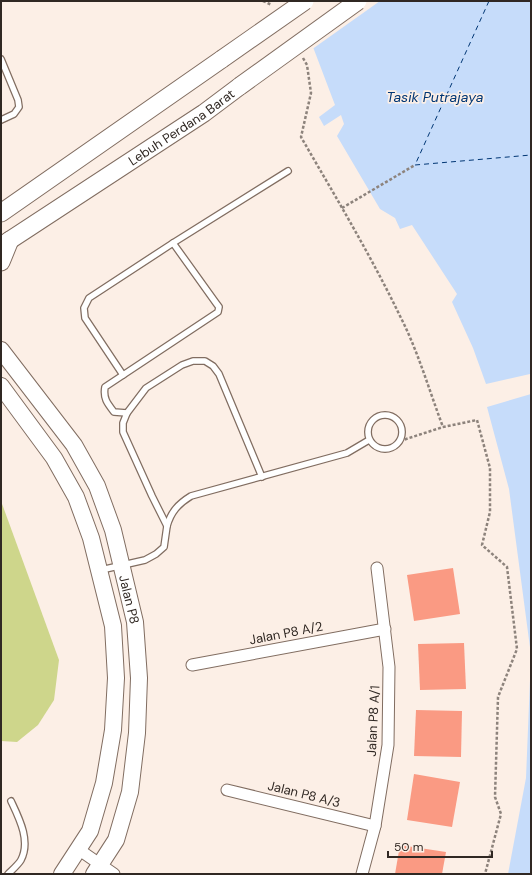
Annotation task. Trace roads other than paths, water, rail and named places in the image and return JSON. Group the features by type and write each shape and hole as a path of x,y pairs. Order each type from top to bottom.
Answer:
{"main road":[{"path":"1,213 305,1"},
{"name":"Lebuh Perdana Barat","path":"6,243 204,113 358,1"},
{"path":"1,262 6,243"}],"street":[{"name":"Jalan P8","path":"1,350 74,445 97,486 113,530 135,622 139,678 137,733 130,792 116,840 97,869"},
{"name":"Jalan P8","path":"1,386 54,458 76,497 91,538 113,626 116,678 113,730 104,783 90,831 62,874"},
{"name":"Jalan P8 A/1","path":"362,874 375,826 388,745 389,667 377,568"},
{"name":"Jalan P8 A/2","path":"192,665 385,629"},
{"name":"Jalan P8 A/3","path":"227,790 375,826"},
{"path":"78,849 97,869 114,874"}],"lane":[{"path":"1,59 18,100 19,107 14,114 1,120"},
{"path":"123,375 85,318 84,308 89,298 288,171"},
{"path":"127,413 114,412 107,403 104,395 105,387 218,312 219,308 216,303 173,243"},
{"path":"167,526 123,432 123,423 127,413 146,388 182,365 193,361 205,362 213,366 219,374 262,477"},
{"path":"388,415 399,422 402,428 400,441 396,446 390,449 378,449 368,440 368,427 376,417 388,415"},
{"path":"99,570 145,560 156,554 164,547 170,516 182,501 191,496 347,453 368,440"},
{"path":"8,874 21,859 25,844 23,828 11,801"}],"water":[{"name":"Tasik Putrajaya","path":"297,1 531,1 531,378 530,374 486,384 473,348 452,302 457,294 412,225 400,229 395,218 380,209 337,136 344,124 341,115 324,126 319,117 335,105"},
{"path":"531,394 531,655 509,489 487,407"},
{"path":"531,655 531,874 508,874 526,778"}]}
